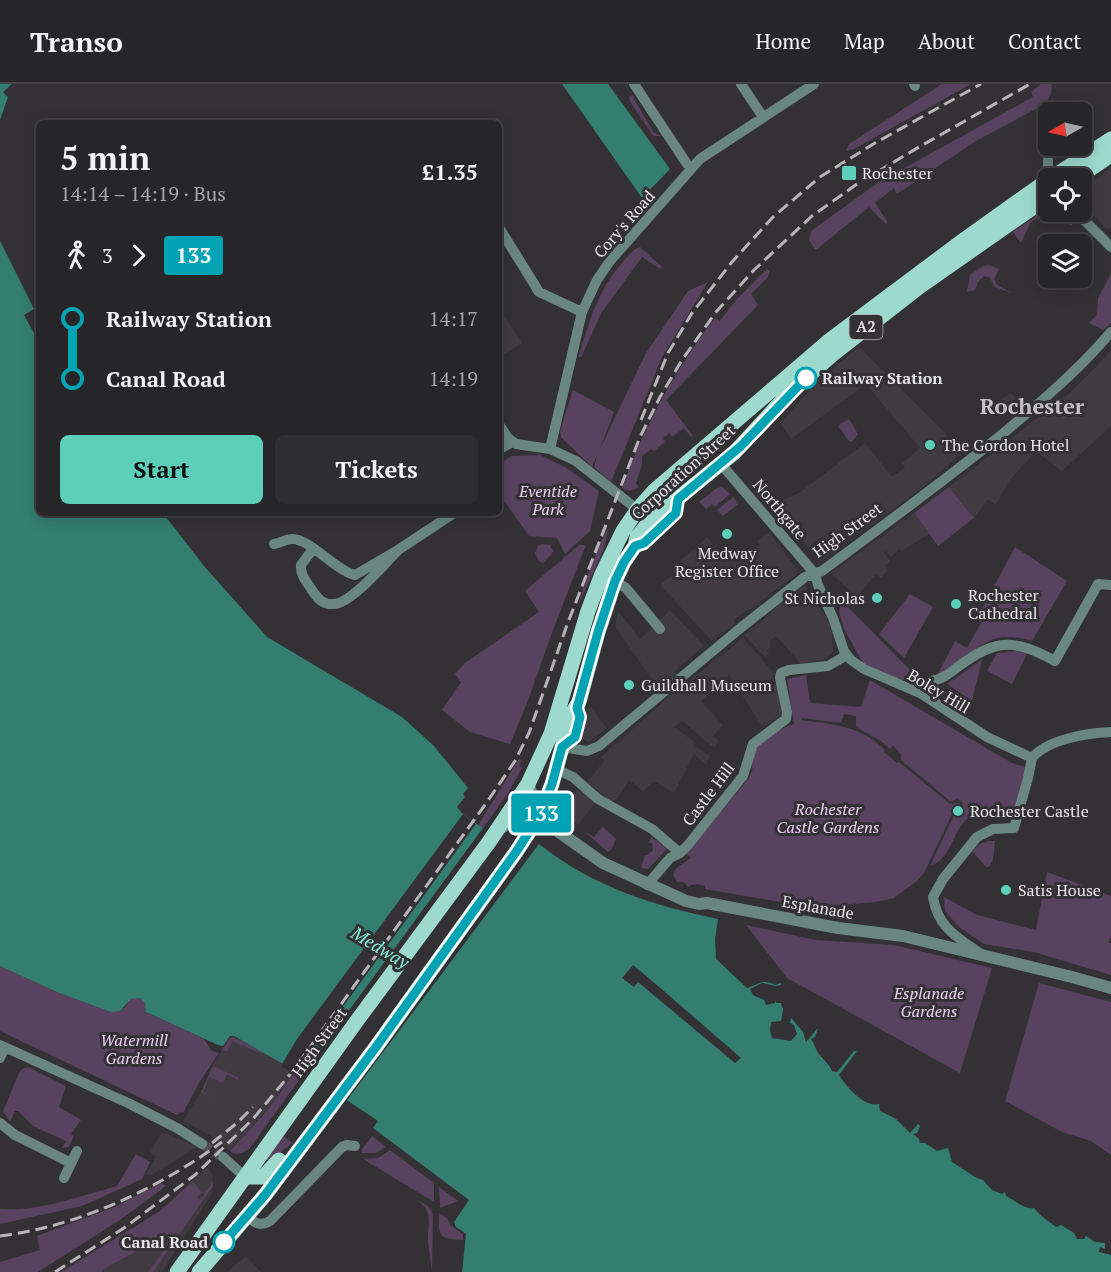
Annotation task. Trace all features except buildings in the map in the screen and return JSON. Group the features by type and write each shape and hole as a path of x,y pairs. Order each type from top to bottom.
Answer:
{"main road":[{"name":"Corporation Street","path":"1067,168 1111,139"},
{"path":"1092,168 1111,155"},
{"name":"Corporation Street","path":"528,784 552,729 598,583 623,531 638,509 696,455 830,340 1038,188"},
{"name":"Corporation Street","path":"562,747 575,737 580,717 577,708 615,581 638,537 651,520 741,446 793,389 833,354 919,287 1038,204"},
{"path":"696,455 721,464"},
{"name":"A2","path":"635,546 644,543 676,513 678,499"},
{"name":"A2","path":"199,1272 265,1195 376,1047 516,852 540,815 562,747"},
{"name":"A2","path":"493,835 528,784"},
{"name":"High Street","path":"177,1272 493,835"},
{"name":"A2","path":"244,1177 258,1178 266,1175 284,1152 304,1142"},
{"path":"244,1177 246,1215"},
{"name":"A2","path":"201,1240 230,1221 246,1215"}],"street":[{"path":"634,84 687,164 693,167"},
{"path":"741,84 763,117"},
{"name":"Cory's Road","path":"550,449 582,312 597,280 616,253 704,156 814,84"},
{"path":"1048,160 1048,168"},
{"path":"1086,222 1111,247"},
{"path":"502,232 539,292 582,312"},
{"name":"High Street","path":"562,747 587,751 599,746 805,577 822,571 922,497 1036,406 1111,332"},
{"path":"502,429 512,442 550,449 576,461 651,520"},
{"path":"502,448 512,442"},
{"name":"Northgate","path":"721,464 815,574"},
{"path":"274,544 294,539 355,575 449,516"},
{"path":"313,549 303,561 301,572 316,597 330,604 347,599 380,570 398,550"},
{"path":"815,574 847,655"},
{"path":"615,581 626,588 660,629"},
{"path":"922,694 930,681 942,678 979,653 1000,645 1023,645 1055,661 1098,584 1111,585"},
{"name":"Boley Hill","path":"847,655 864,669 922,694 987,736 1032,758"},
{"name":"Castle Hill","path":"647,885 670,858 680,853 688,845 743,776 752,745 786,719 781,673 789,669 828,666 847,655"},
{"path":"986,957 950,932 938,917 933,897 943,879 977,837 993,829 1014,828 1032,758 1036,753 1068,739 1111,732"},
{"path":"556,769 573,777 598,798 652,829 680,853"},
{"name":"Esplanade","path":"528,784 540,815 565,837 603,863 674,897 697,904 707,903 838,928 903,936 1111,988"},
{"path":"493,835 520,812 540,815"},
{"path":"0,1058 3,1046 128,1103 177,1128 202,1144"},
{"path":"0,1123 15,1135 71,1163"},
{"path":"246,1215 259,1225 270,1221 282,1212 342,1147 348,1144 355,1146"},
{"path":"64,1178 77,1151"},
{"path":"223,1157 244,1177"}],"shaded area":[{"path":"1111,169 1111,227 1107,229 1092,214 1092,182"},
{"path":"502,312 522,343 502,356"},
{"path":"859,347 944,432 961,454 922,488 820,562 773,504 799,493 865,443 892,477 905,467 902,463 920,448 866,384 791,439 780,423 822,377"},
{"path":"1111,351 1111,426 1062,471 1036,451 1009,481 996,505 988,499 974,518 949,487 1072,391"},
{"path":"1010,393 1022,404 1008,417 995,405"},
{"path":"914,513 929,534 902,551 899,549 891,557 886,551 884,552 890,561 885,566 888,570 881,578 876,574 853,601 856,597 831,573"},
{"path":"769,532 798,573 734,620 735,623 712,641 660,585 684,565 680,561 707,537 728,562 746,548 750,553 760,544 758,541"},
{"path":"805,585 828,621 832,631 833,652 824,659 801,664 776,636 770,641 771,646 767,651 769,654 765,657 744,635"},
{"path":"670,610 704,646 675,671 676,674 659,690 615,626 618,611 640,639"},
{"path":"743,638 775,674 771,682 777,686 782,710 780,717 762,726 729,675 701,701 723,725 713,736 719,742 714,748 682,721 674,727 710,756 706,765 694,754 674,793 654,781 643,791 629,780 619,796 612,802 587,782 605,760 601,757 667,698"},
{"path":"589,706 607,728 589,742 582,738"},
{"path":"578,789 596,802 578,825 564,813 564,806"},
{"path":"234,1037 279,1061 294,1073 267,1111 230,1151 211,1136 183,1121 201,1092 214,1062"},
{"path":"162,1132 197,1147 150,1176 146,1174 156,1157 150,1153"},
{"path":"208,1167 213,1175 212,1193 162,1272 102,1272 154,1242 202,1194 193,1181"},
{"path":"246,1256 261,1272 227,1272 233,1267"}],"green space":[{"path":"942,84 971,84 854,149 846,151 849,144"},
{"path":"1041,84 1052,84 1051,94 1046,102 1038,102 1038,108 976,141 897,194 894,188 875,203 887,221 887,225 869,207 815,249 809,240 811,231 879,182 1033,97 1031,92"},
{"path":"633,95 654,133 662,136 653,136 631,103 629,97"},
{"path":"1038,215 1038,218 1031,222 1021,242 1013,232"},
{"path":"640,247 662,267 660,269 642,257 602,312 579,357 593,312 606,286 623,261"},
{"path":"989,265 999,269 994,279 997,285 1012,293 995,287 990,278 984,276 978,282 975,290 967,292 970,275 983,266"},
{"path":"767,269 770,271 768,277 751,294 758,305 666,400 693,436 691,437 684,428 672,437 669,433 663,438 665,442 654,451 651,449 642,456 642,465 636,483 639,487 630,490 622,488 640,443 662,399 700,338 715,318 720,321 735,301"},
{"path":"1111,274 1111,323 1103,330 1089,323 1097,315 1098,298"},
{"path":"708,282 662,357 611,482 594,467 597,455 592,467 561,437 560,431 573,390 614,412 599,451 646,353 688,291"},
{"path":"849,419 858,434 852,442 839,427"},
{"name":"Eventide Park","path":"540,455 565,467 599,491 590,531 565,554 557,538 529,536 502,498 502,463 511,456"},
{"path":"722,487 730,494 715,507 712,504 706,509 699,502 717,488"},
{"path":"949,487 974,518 938,546 914,513"},
{"path":"733,497 738,504 723,516 717,510"},
{"path":"609,528 603,551 579,604 597,551"},
{"path":"550,545 553,551 543,563 539,561 535,553 538,546"},
{"path":"579,545 585,547 510,744 470,732 442,710 461,682 455,674 465,663 539,612 525,591"},
{"path":"1015,547 1067,581 1032,641 1014,637 989,641 963,662 938,674 955,641 967,648 985,616 980,613"},
{"path":"910,594 933,607 904,658 879,634"},
{"path":"842,601 919,679 919,685 916,686 863,663 844,629 839,611"},
{"path":"1018,651 1027,654 1012,684 987,671 997,653"},
{"path":"982,660 972,701 947,684"},
{"name":"Rochester Castle Gardens","path":"806,675 810,703 861,707 870,680 1012,763 1026,767 1017,808 985,811 967,819 961,825 944,856 930,866 955,813 963,810 962,802 957,799 951,802 901,760 901,754 893,746 890,749 881,741 856,727 856,716 844,714 841,723 802,718 801,720 846,728 866,736 950,804 959,803 961,807 953,812 924,873 894,898 876,902 827,906 793,901 792,904 705,889 705,886 698,884 688,887 684,882 677,882 673,874 691,857 686,854 749,778 754,750 769,736 794,724 787,679"},
{"path":"519,759 522,761 519,766 522,768 482,830 477,827"},
{"path":"603,827 616,839 608,852 585,832 594,837"},
{"path":"651,837 667,849 648,869 641,868 645,855 653,850 652,843 649,843"},
{"path":"988,841 995,841 993,860 989,867 986,867 972,851"},
{"path":"1047,872 1111,896 1111,937 1108,943 1111,943 1111,975 1034,952 984,944 959,927 945,911 944,897 977,915 1036,930"},
{"name":"Esplanade Gardens","path":"746,925 816,940 894,945 992,968 960,1073 787,978"},
{"name":"Watermill Gardens","path":"0,966 59,993 111,1012 124,1008 131,999 140,998 145,1003 146,1012 204,1039 212,1051 219,1053 183,1113 177,1115 0,1031"},
{"path":"1039,983 1111,1002 1111,1155 1091,1141 1062,1132 1005,1101"},
{"path":"234,1037 263,1052 262,1054 232,1041 227,1051 221,1051 230,1038"},
{"path":"213,1066 239,1078 238,1080 227,1074 223,1083 209,1077 203,1092 213,1098 201,1092"},
{"path":"28,1067 66,1086 59,1107 81,1120 71,1134 74,1136 69,1147 62,1148 66,1141 33,1126 18,1111 15,1111 10,1122 3,1111 19,1073"},
{"path":"294,1073 301,1077 250,1148 240,1153 230,1151 267,1111"},
{"path":"282,1135 293,1143 284,1149 273,1164 265,1158"},
{"path":"372,1136 386,1147 376,1153 362,1153 362,1149"},
{"path":"390,1150 434,1183 434,1202 363,1159 378,1158"},
{"path":"136,1154 150,1162 142,1179 82,1206 0,1224 0,1209 44,1206 117,1186"},
{"path":"193,1181 202,1193 197,1198 200,1200 213,1182 213,1186 153,1272 148,1272 171,1240 164,1232 154,1242 102,1272 61,1272 160,1211"},
{"path":"160,1183 166,1186 120,1220 38,1272 0,1272 0,1262 40,1250 37,1236 115,1207"},
{"path":"439,1187 457,1200 456,1202 440,1208"},
{"path":"416,1199 429,1207 433,1214 432,1272 427,1211"},
{"path":"439,1213 463,1234 463,1240 442,1235 439,1227"}],"water":[{"path":"0,84 12,84 3,92 8,97 0,120"},
{"path":"562,84 608,84 670,169 642,198"},
{"name":"Medway","path":"0,241 34,309 24,315 36,337 36,516 165,516 204,566 267,637 402,717 434,746 468,788 463,794 465,797 457,807 463,814 527,860 539,844 602,883 646,900 718,919 715,939 716,959 747,988 764,982 775,985 781,983 776,986 762,983 750,989 753,995 764,1000 766,1005 775,1003 775,1001 781,1003 803,1032 806,1042 818,1028 815,1037 811,1039 832,1071 837,1072 854,1051 857,1051 839,1075 856,1095 867,1103 879,1104 880,1111 896,1119 910,1133 918,1124 920,1126 917,1133 913,1134 920,1143 925,1143 937,1151 948,1148 952,1162 983,1180 992,1190 1002,1194 1005,1192 1006,1196 1027,1208 1034,1208 1056,1227 1061,1225 1074,1233 1077,1239 1084,1239 1086,1236 1095,1242 1105,1243 1105,1249 1100,1247 1099,1252 1111,1255 1111,1272 462,1272 466,1234 456,1227 454,1222 469,1200 373,1128 378,1121 348,1101 234,1036 230,1036 223,1046 218,1045 146,1012 145,1003 140,998 131,999 120,1011 111,1012 59,993 0,966"}],"pier":[{"path":"463,814 476,824 294,1074 281,1066 297,1039"},
{"path":"483,828 527,860 345,1103 300,1077"},
{"path":"633,965 741,1058 735,1063 638,982 634,987 622,978"},
{"path":"784,1005 792,1014 790,1023 794,1025 797,1034 791,1041 772,1038 770,1030 771,1022 781,1021"}],"tunnel":[{"path":"202,1144 223,1157"}],"railway":[{"path":"641,420 668,353 692,313 732,262 773,217 820,177 875,143 981,84"},
{"path":"55,1272 124,1228 195,1175 253,1119 292,1072 487,802 515,761 529,733 567,625 640,437 682,360 716,312 754,270 812,216 857,184 1030,84"},
{"path":"212,1143 253,1107"},
{"path":"0,1236 59,1224 117,1203 171,1175 222,1142"}],"bus line":[{"name":"133","path":"224,1242 265,1195 376,1047 540,815 552,784 562,747 575,737 580,717 577,708 598,632 615,581 629,554 635,546 644,543 676,513 678,499 729,458 806,378"}],"place":[{"name":"Rochester","path":"849,173"},
{"name":"Railway Station","path":"806,378"},
{"name":"The Gordon Hotel","path":"930,445"},
{"name":"Medway Register Office","path":"727,534"},
{"name":"St Nicholas","path":"877,598"},
{"name":"Rochester Cathedral","path":"956,604"},
{"name":"Guildhall Museum","path":"629,685"},
{"name":"Rochester Castle","path":"958,811"},
{"name":"Satis House","path":"1006,890"},
{"name":"Canal Road","path":"224,1242"}],"district":[{"name":"Rochester","path":"1032,406"}]}
